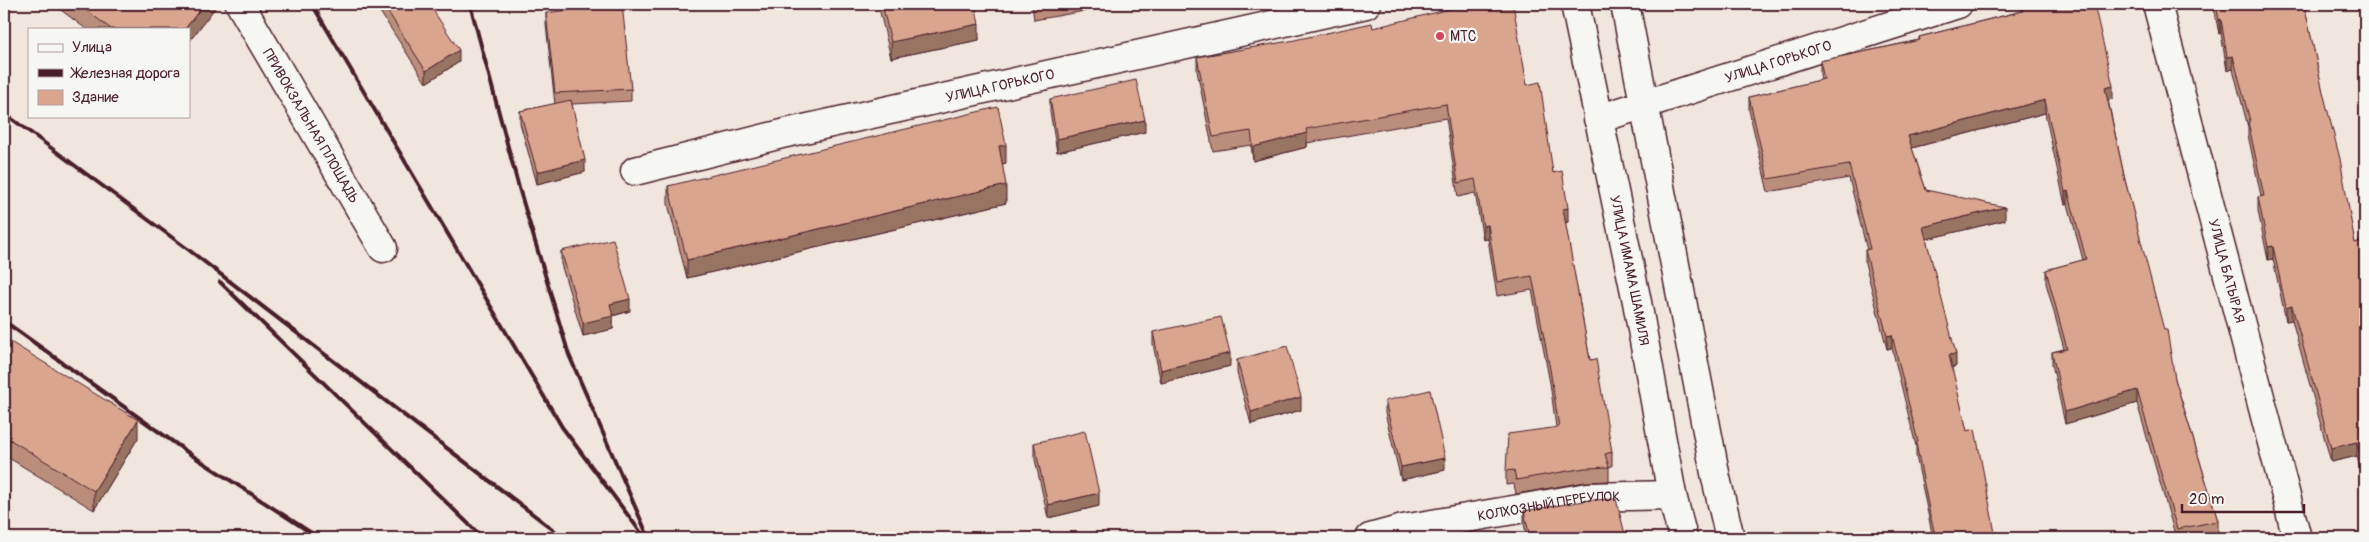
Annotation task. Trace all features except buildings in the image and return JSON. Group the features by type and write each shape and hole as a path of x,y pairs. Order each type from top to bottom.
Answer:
{"street":[{"name":"ПРИВОКЗАЛЬНАЯ ПЛОЩАДЬ","path":"240,4 384,248"},
{"name":"УЛИЦА ГОРЬКОГО","path":"636,171 786,133 1366,4"},
{"name":"УЛИЦА ИМАМА ШАМИЛЯ","path":"1575,4 1637,302 1672,495 1683,538"},
{"path":"1625,4 1714,469 1730,538"},
{"name":"УЛИЦА ГОРЬКОГО","path":"1598,119 1958,4"},
{"name":"УЛИЦА БАТЫРАЯ","path":"2157,4 2298,538"},
{"name":"КОЛХОЗНЫЙ ПЕРЕУЛОК","path":"1370,538 1403,529 1588,497 1672,495"}],"railway":[{"path":"312,4 562,427 645,538"},
{"path":"470,4 519,188 569,355 647,534"},
{"path":"4,113 185,247 564,538"},
{"path":"220,282 483,538"},
{"path":"4,321 190,454 319,538"}],"place":[{"name":"МТС","path":"1440,36"}]}
